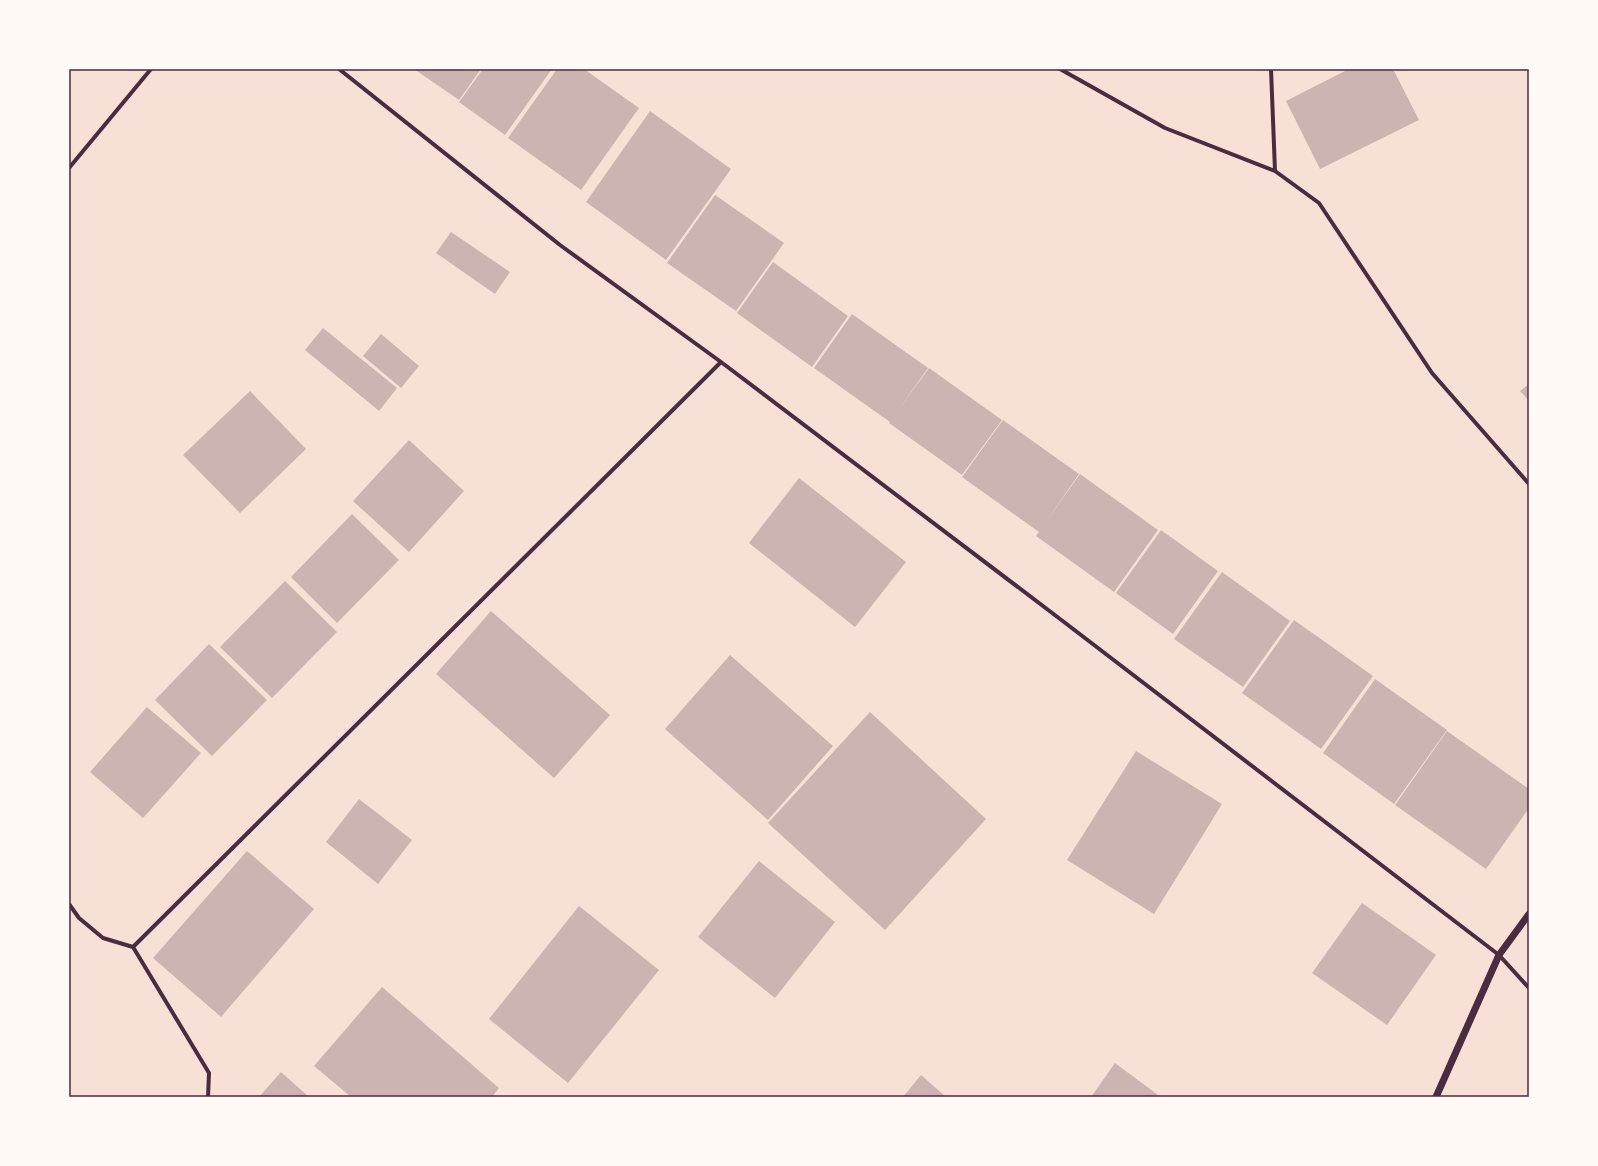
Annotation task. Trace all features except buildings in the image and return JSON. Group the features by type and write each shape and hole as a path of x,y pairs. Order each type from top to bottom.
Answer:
{"street":[{"path":"69,168 152,69"},
{"path":"339,69 560,245 721,362 1499,955 1529,988"},
{"path":"1060,69 1165,128 1275,172 1319,203 1432,373 1529,484"},
{"path":"1270,69 1275,172"},
{"path":"133,947 721,362"},
{"path":"69,904 79,918 103,938 133,947 209,1073 208,1097"},
{"path":"1436,1097 1499,955 1529,914"}]}
